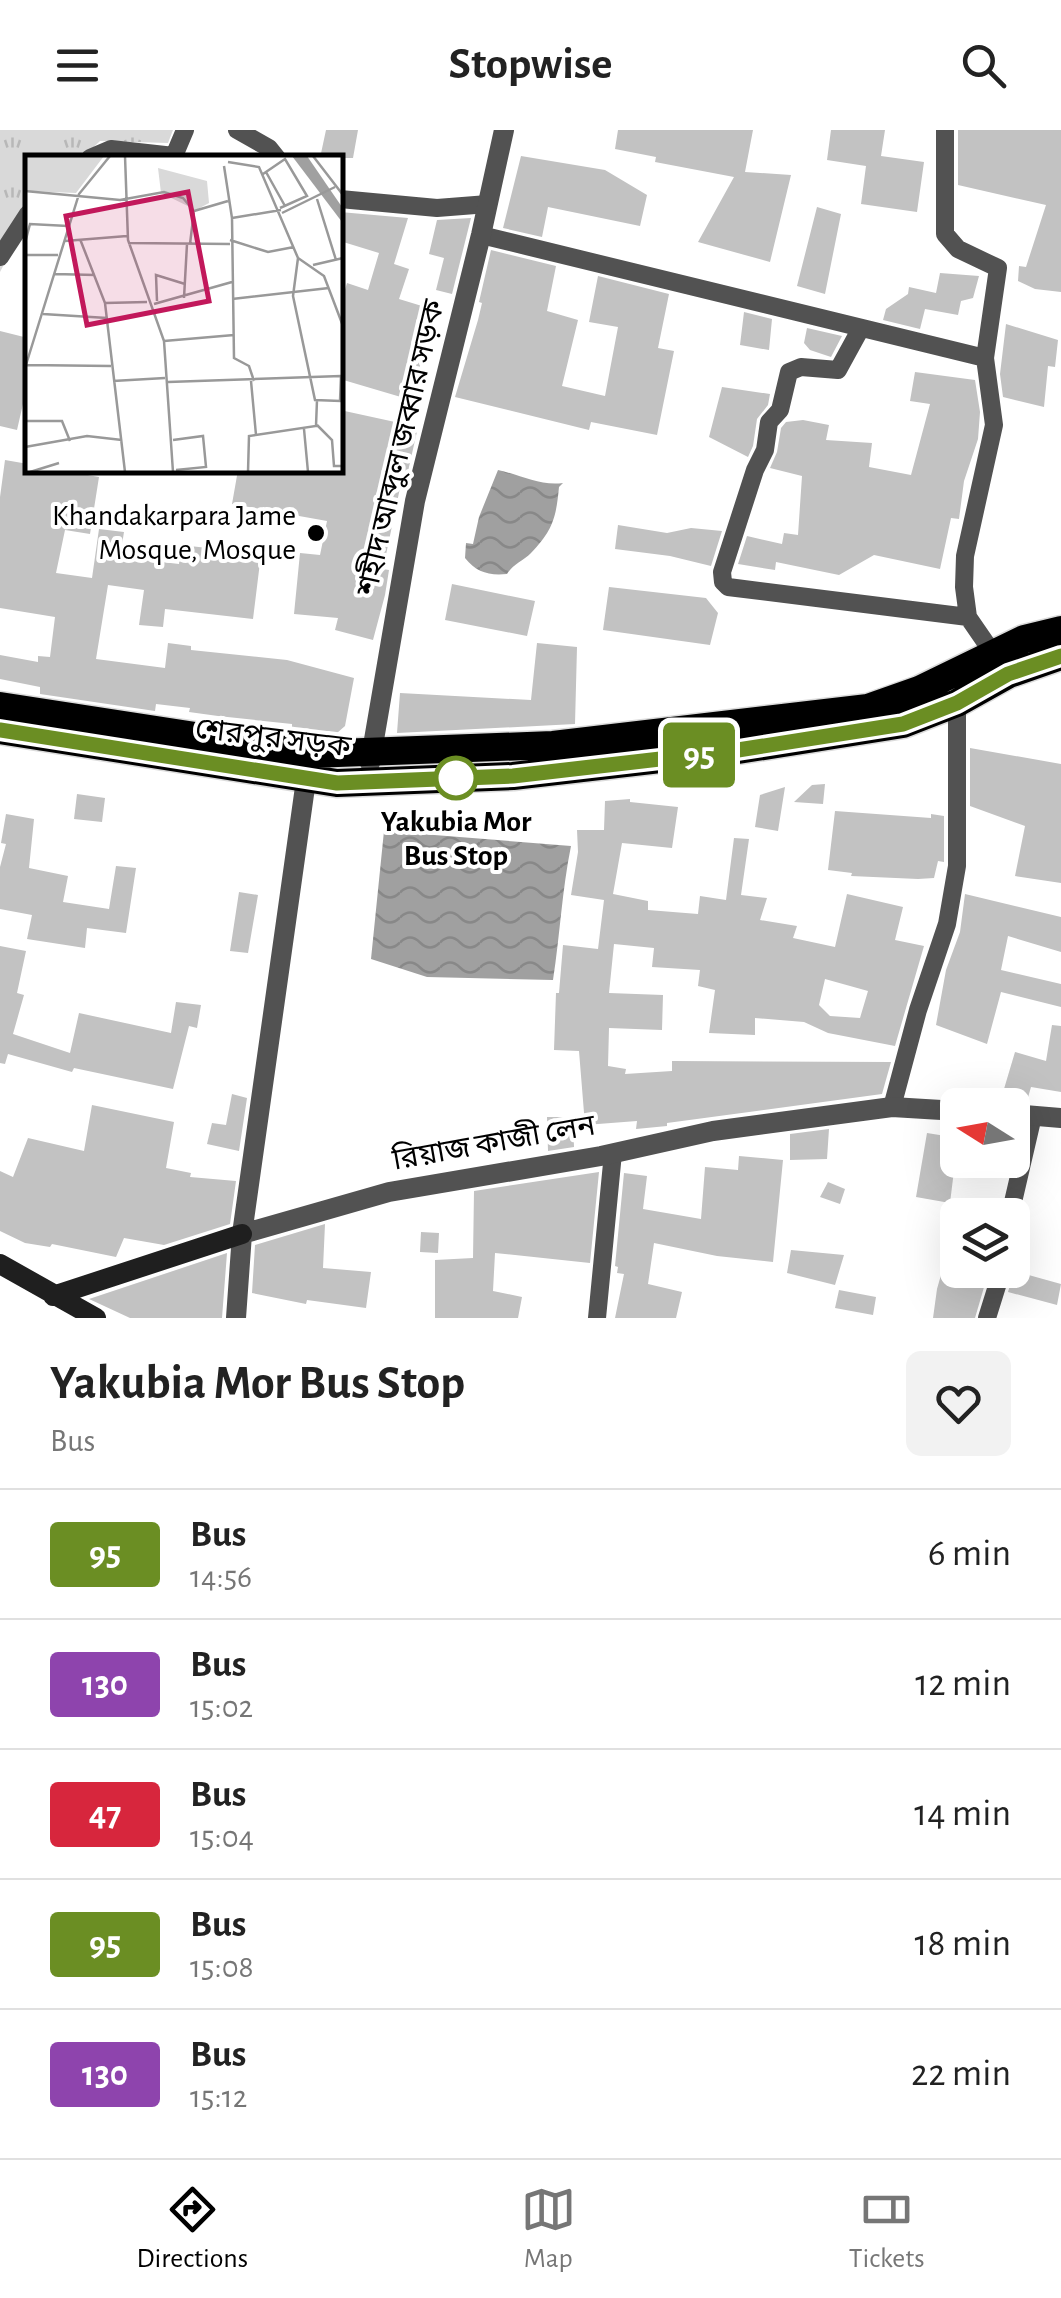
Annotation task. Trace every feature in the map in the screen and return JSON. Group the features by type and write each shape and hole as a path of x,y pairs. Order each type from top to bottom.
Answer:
{"highway":[{"name":"শেরপুর সড়ক","path":"0,730 306,780 371,782 513,776 738,750 903,724 957,703 1024,639 1061,630"},
{"name":"শেরপুর সড়ক","path":"0,706 311,754 370,753 553,744 838,714 894,700 1000,663 1061,656"}],"main road":[{"name":"রিয়াজ কাজী লেন","path":"54,1296 242,1234"},
{"path":"0,1264 96,1318"}],"street":[{"path":"174,155 184,130"},
{"path":"237,130 270,148 275,155"},
{"name":"শহীদ আব্দুল জব্বার সড়ক","path":"371,782 370,753 415,501 482,235 504,130"},
{"path":"945,130 945,234 958,248 998,268 985,358 994,424 965,556 964,587 968,617 1000,663"},
{"path":"97,155 111,149 165,155"},
{"path":"342,199 437,208 488,204"},
{"path":"0,257 25,219"},
{"path":"482,235 985,358"},
{"path":"861,328 838,370 800,367 789,372 780,410 769,422 765,450 736,528 722,572 723,582 745,589 968,617"},
{"path":"892,1108 918,1010 947,924 957,866 957,703"},
{"path":"236,1318 242,1234 306,780"},
{"name":"রিয়াজ কাজী লেন","path":"242,1234 389,1192 613,1153 713,1130 892,1108 940,1110"},
{"path":"1030,1116 1061,1118"},
{"path":"597,1318 613,1153"},
{"path":"987,1318 996,1288"}],"green space":[{"path":"0,130 173,130 168,143 100,141 85,155 25,155 25,225 0,272"}],"water":[{"path":"498,470 538,482 563,483 552,523 531,553 507,574 489,574 465,558 466,543 473,544"},
{"path":"384,831 571,846 553,980 427,977 371,959"}],"building":[{"path":"326,130 358,130 353,158 321,155"},
{"path":"618,130 753,130 745,172 791,175 770,262 698,242 734,177 655,162 656,157 615,149"},
{"path":"831,130 885,130 881,156 924,162 917,212 861,204 866,166 827,160"},
{"path":"958,130 1061,130 1061,292 1035,289 1018,281 1019,266 1026,267 1046,205 958,185"},
{"path":"521,156 605,170 647,195 640,226 548,207 542,237 503,228"},
{"path":"817,207 841,214 825,294 797,286"},
{"path":"342,212 408,218 394,264 409,269 399,299 435,310 411,400 342,380 342,299 347,283 368,290 379,253 342,242"},
{"path":"471,218 452,294 436,290 444,258 429,254 437,220"},
{"path":"491,250 556,266 547,311 578,320 562,386 605,396 618,327 589,322 598,276 669,294 658,348 674,351 657,435 591,422 589,430 455,397 478,320"},
{"path":"940,273 979,276 973,298 961,301 958,315 925,309 920,329 883,320 886,309 908,294 909,287 936,293"},
{"path":"744,312 772,319 769,350 740,345"},
{"path":"1006,324 1058,340 1055,367 1048,366 1044,407 1003,397 1000,374"},
{"path":"807,328 842,336 831,357 810,350 804,343"},
{"path":"0,331 25,337 25,395 17,430 0,426"},
{"path":"915,372 975,380 980,412 978,439 964,481 959,519 951,518 940,569 874,555 839,575 776,562 775,570 738,564 747,536 782,544 784,533 798,535 802,476 770,468 786,422 803,420 829,425 826,440 872,443 869,467 911,475 930,404 910,401"},
{"path":"722,387 770,394 768,405 757,419 748,457 709,437"},
{"path":"342,410 418,427 404,489 400,488 383,569 389,570 385,595 373,640 335,630 338,618 294,614 300,553 320,555 327,521 232,504 238,472 342,472"},
{"path":"5,460 25,463 25,472 70,472 99,477 90,534 65,530 56,573 92,578 99,529 124,532 120,557 179,564 181,545 261,554 253,619 165,609 163,627 139,625 144,590 108,585 96,659 165,668 168,643 191,646 191,650 287,660 354,678 345,726 325,736 292,728 292,724 189,712 190,708 156,704 155,711 40,694 40,687 0,679 0,655 38,662 38,656 50,657 55,617 0,608 0,497"},
{"path":"618,525 667,533 691,528 722,531 711,566 615,549"},
{"path":"452,584 535,601 527,636 445,620"},
{"path":"609,587 706,598 718,613 710,645 603,630"},
{"path":"537,643 577,647 575,724 397,733 400,693 531,700"},
{"path":"970,748 1061,764 1061,883 1015,876 1025,826 970,806"},
{"path":"825,784 823,804 794,802 812,785"},
{"path":"785,787 778,831 755,827 760,795"},
{"path":"77,794 105,798 102,822 74,819"},
{"path":"630,799 678,807 672,848 622,843 613,894 648,901 648,910 698,914 700,896 726,900 734,838 749,839 741,895 767,898 760,920 797,926 793,938 835,947 847,894 903,907 895,940 924,946 895,1046 828,1033 804,1022 755,1018 755,1035 709,1033 715,990 698,986 700,970 652,967 654,948 614,944 609,993 663,995 662,1030 609,1028 608,1066 626,1069 625,1074 672,1071 672,1061 891,1062 882,1094 667,1126 636,1129 637,1121 585,1125 579,1051 554,1050 556,993 563,945 598,949 604,900 571,895 578,852 577,830 604,830 605,801","holes":["825,979 868,991 860,1018 830,1016 819,1005"]},
{"path":"835,811 944,816 944,862 938,861 934,878 851,876 852,873 828,870"},
{"path":"6,814 34,819 29,868 68,876 63,902 109,909 116,866 136,868 126,933 87,928 85,948 27,939 32,915 0,909 0,867 6,844 1,843"},
{"path":"239,892 258,895 248,953 230,951"},
{"path":"965,894 1061,917 1061,952 1008,936 1001,970 1061,984 1061,1007 1001,992 987,1044 936,1025 946,970 960,932"},
{"path":"0,946 26,951 17,993 24,995 13,1034 70,1053 79,1013 171,1033 176,1002 201,1005 197,1028 189,1026 173,1089 74,1068 72,1072 8,1054 5,1064 0,1063"},
{"path":"1052,1025 1061,1026 1061,1092 1004,1088 1015,1052 1046,1061"},
{"path":"232,1094 247,1098 239,1151 207,1144 212,1123 226,1125"},
{"path":"92,1105 174,1122 166,1168 191,1173 190,1177 236,1181 230,1224 164,1245 124,1238 116,1257 52,1244 50,1247 25,1243 0,1231 0,1171 13,1177 28,1138 84,1151"},
{"path":"547,1117 573,1117 574,1147 548,1151"},
{"path":"829,1129 827,1159 790,1160 790,1134"},
{"path":"927,1133 940,1135 940,1178 953,1178 951,1198 940,1198 940,1201 916,1197"},
{"path":"739,1156 783,1160 773,1262 654,1243 648,1284 682,1292 676,1318 615,1318 624,1274 617,1273 615,1266 624,1173 647,1176 643,1209 701,1219 705,1167 738,1170"},
{"path":"599,1172 590,1263 495,1253 493,1291 522,1297 518,1318 435,1318 435,1260 473,1258 474,1191"},
{"path":"828,1182 845,1189 840,1204 820,1197"},
{"path":"325,1224 323,1268 371,1272 366,1308 307,1300 306,1304 252,1293 255,1245"},
{"path":"421,1232 439,1233 438,1253 420,1252"},
{"path":"791,1250 844,1255 835,1285 787,1273"},
{"path":"227,1253 222,1318 130,1318 89,1299"},
{"path":"1030,1275 1061,1284 1057,1305 1008,1292 1009,1288 1030,1288"},
{"path":"940,1278 940,1288 984,1288 975,1318 933,1318"},
{"path":"839,1290 876,1297 873,1315 835,1308"}],"bus line":[{"name":"95","path":"0,730 337,783 513,776 738,750 903,724 957,703 1008,674 1061,656"}],"place":[{"name":"Khandakarpara Jame Mosque, Mosque","path":"316,533"},
{"name":"Yakubia Mor Bus Stop","path":"456,778"}]}
